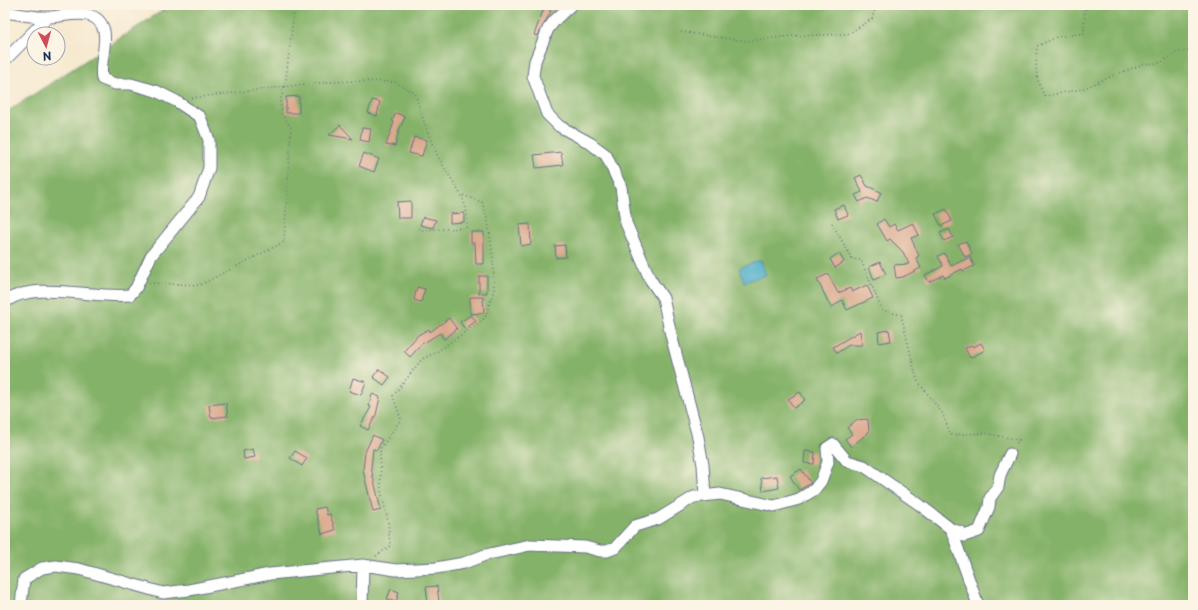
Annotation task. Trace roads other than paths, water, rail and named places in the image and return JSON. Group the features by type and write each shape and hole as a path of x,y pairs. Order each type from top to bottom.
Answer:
{"street":[{"path":"571,5 548,29 535,61 532,76 547,114 559,126 590,143 606,156 621,187 626,223 650,279 663,298 670,335 698,437 703,465 705,496"},
{"path":"5,12 47,18 87,14 96,18 101,23 104,34 104,55 100,66 102,79 115,84 131,84 156,91 176,101 200,117 209,140 209,168 199,197 155,252 139,282 130,294 84,294 40,291 28,293 5,302"},
{"path":"5,60 47,18"},
{"path":"21,605 24,579 42,568 56,566 79,569 164,593 189,590 270,574 363,565 396,570 436,568 464,563 485,555 530,545 585,547 600,552 607,551 615,548 635,526 658,519 694,497 720,494 774,506 799,499 814,490 821,481 828,462 827,448 833,444 847,462 864,466 920,505 951,529 961,532 964,536 979,531 990,507 990,498 998,487 1000,475 1010,454"},
{"path":"951,529 978,605"},
{"path":"362,605 363,565"}],"water":[{"path":"761,260 766,275 744,282 739,268"}]}
